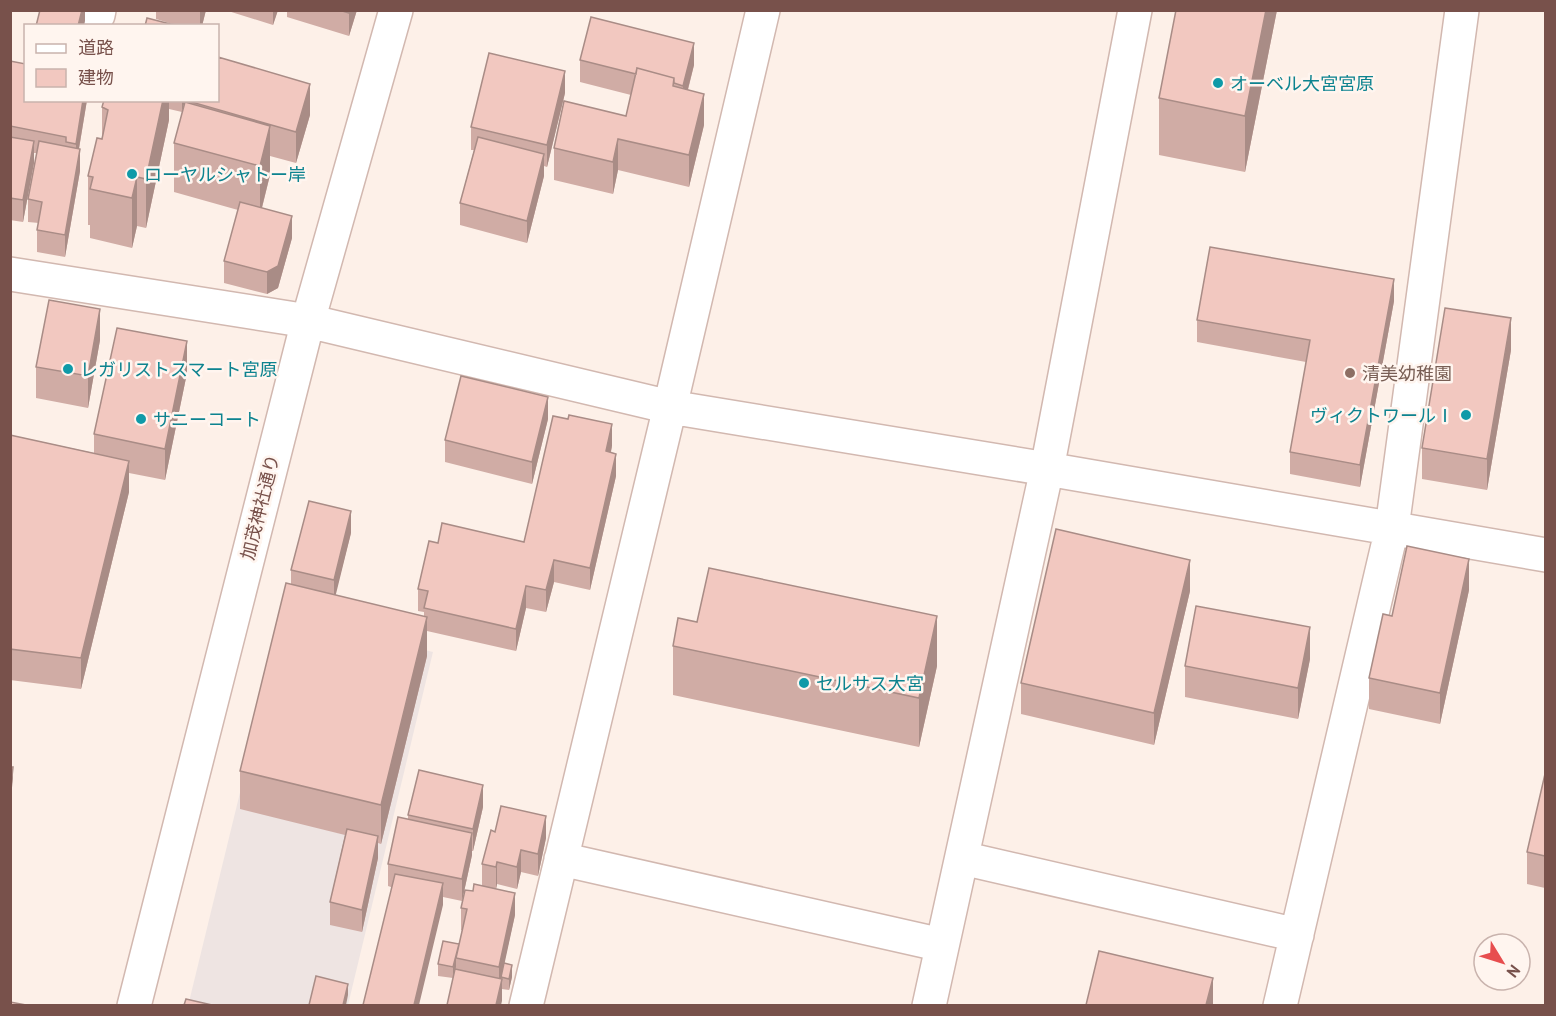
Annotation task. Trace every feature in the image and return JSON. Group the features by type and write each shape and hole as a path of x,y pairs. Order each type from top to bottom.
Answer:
{"street":[{"name":"加茂神社通り","path":"134,1005 308,321 396,10"},
{"path":"526,1005 764,10"},
{"path":"929,1005 1047,469 1135,10"},
{"path":"1280,1005 1392,528 1462,10"},
{"path":"10,274 308,321 670,406 1545,555"},
{"path":"962,858 1297,935"},
{"path":"561,859 942,945"}],"shaded area":[{"path":"283,616 433,652 348,1005 188,1006"}],"building":[{"path":"40,10 82,10 78,24 36,24"},
{"path":"1176,10 1266,10 1245,116 1159,98"},
{"path":"591,17 694,43 683,86 674,83 674,78 637,68 636,74 580,60"},
{"path":"147,18 170,24 146,24"},
{"path":"489,53 565,71 547,145 471,127"},
{"path":"219,57 310,84 296,132 191,102 219,102"},
{"path":"10,61 24,64 24,102 83,102 76,144 66,142 66,137 10,126"},
{"path":"637,68 674,78 673,86 704,94 689,155 618,139 613,162 554,148 564,101 626,116"},
{"path":"103,102 163,102 146,179 137,177 132,198 90,189 93,177 88,176 97,138 102,139 108,110 102,107"},
{"path":"185,102 270,126 260,166 174,143"},
{"path":"10,137 34,141 23,200 10,198"},
{"path":"478,137 544,154 527,221 460,203"},
{"path":"39,141 80,149 65,235 37,230 42,202 28,199"},
{"path":"240,202 292,216 278,266 267,272 224,261"},
{"path":"1210,247 1394,279 1360,465 1290,452 1310,340 1197,320"},
{"path":"49,300 100,309 88,376 36,367"},
{"name":"ヴィクトワールⅠ","path":"1445,308 1511,318 1487,459 1422,448"},
{"name":"サニーコート","path":"117,328 187,341 165,449 94,434"},
{"path":"461,376 548,397 532,462 445,440"},
{"path":"569,415 612,424 606,451 616,454 590,568 554,560 546,590 526,586 516,629 424,608 428,591 418,589 429,541 438,543 442,523 524,542 553,416 568,419"},
{"path":"10,435 129,461 81,658 10,649"},
{"path":"309,501 351,511 334,580 291,570"},
{"path":"1056,529 1190,560 1154,713 1021,683"},
{"path":"1407,546 1469,559 1440,693 1369,678 1383,614 1392,616"},
{"path":"709,568 937,616 919,698 673,646 678,618 697,622"},
{"path":"286,583 427,617 381,805 240,771"},
{"path":"1196,606 1310,627 1298,688 1185,666"},
{"path":"10,767 13,767 10,796"},
{"path":"419,770 483,785 473,829 408,815"},
{"path":"1545,774 1545,856 1527,852"},
{"path":"501,806 546,816 538,854 521,850 517,867 497,862 496,867 482,864 491,830 495,832"},
{"path":"398,817 472,833 462,879 388,864"},
{"path":"347,829 378,836 362,910 330,902"},
{"path":"395,874 443,883 414,1005 363,1005"},
{"path":"474,884 515,893 499,967 456,958 467,909 461,908 465,890 473,891"},
{"path":"443,941 459,944 453,967 438,964"},
{"path":"1099,951 1213,978 1206,1005 1086,1005"},
{"path":"504,963 512,965 509,979 501,977"},
{"path":"455,969 502,979 496,1005 447,1005"},
{"path":"316,976 348,984 343,1005 309,1005"},
{"path":"186,999 212,1005 184,1005"},
{"path":"10,1002 26,1005 10,1005"}],"place":[{"name":"オーベル大宮宮原","path":"1218,83"},
{"name":"ローヤルシャトー岸","path":"132,174"},
{"name":"レガリストスマート宮原","path":"68,369"},
{"name":"清美幼稚園","path":"1350,373"},
{"name":"ヴィクトワールⅠ","path":"1466,415"},
{"name":"サニーコート","path":"141,419"},
{"name":"セルサス大宮","path":"804,683"}]}
